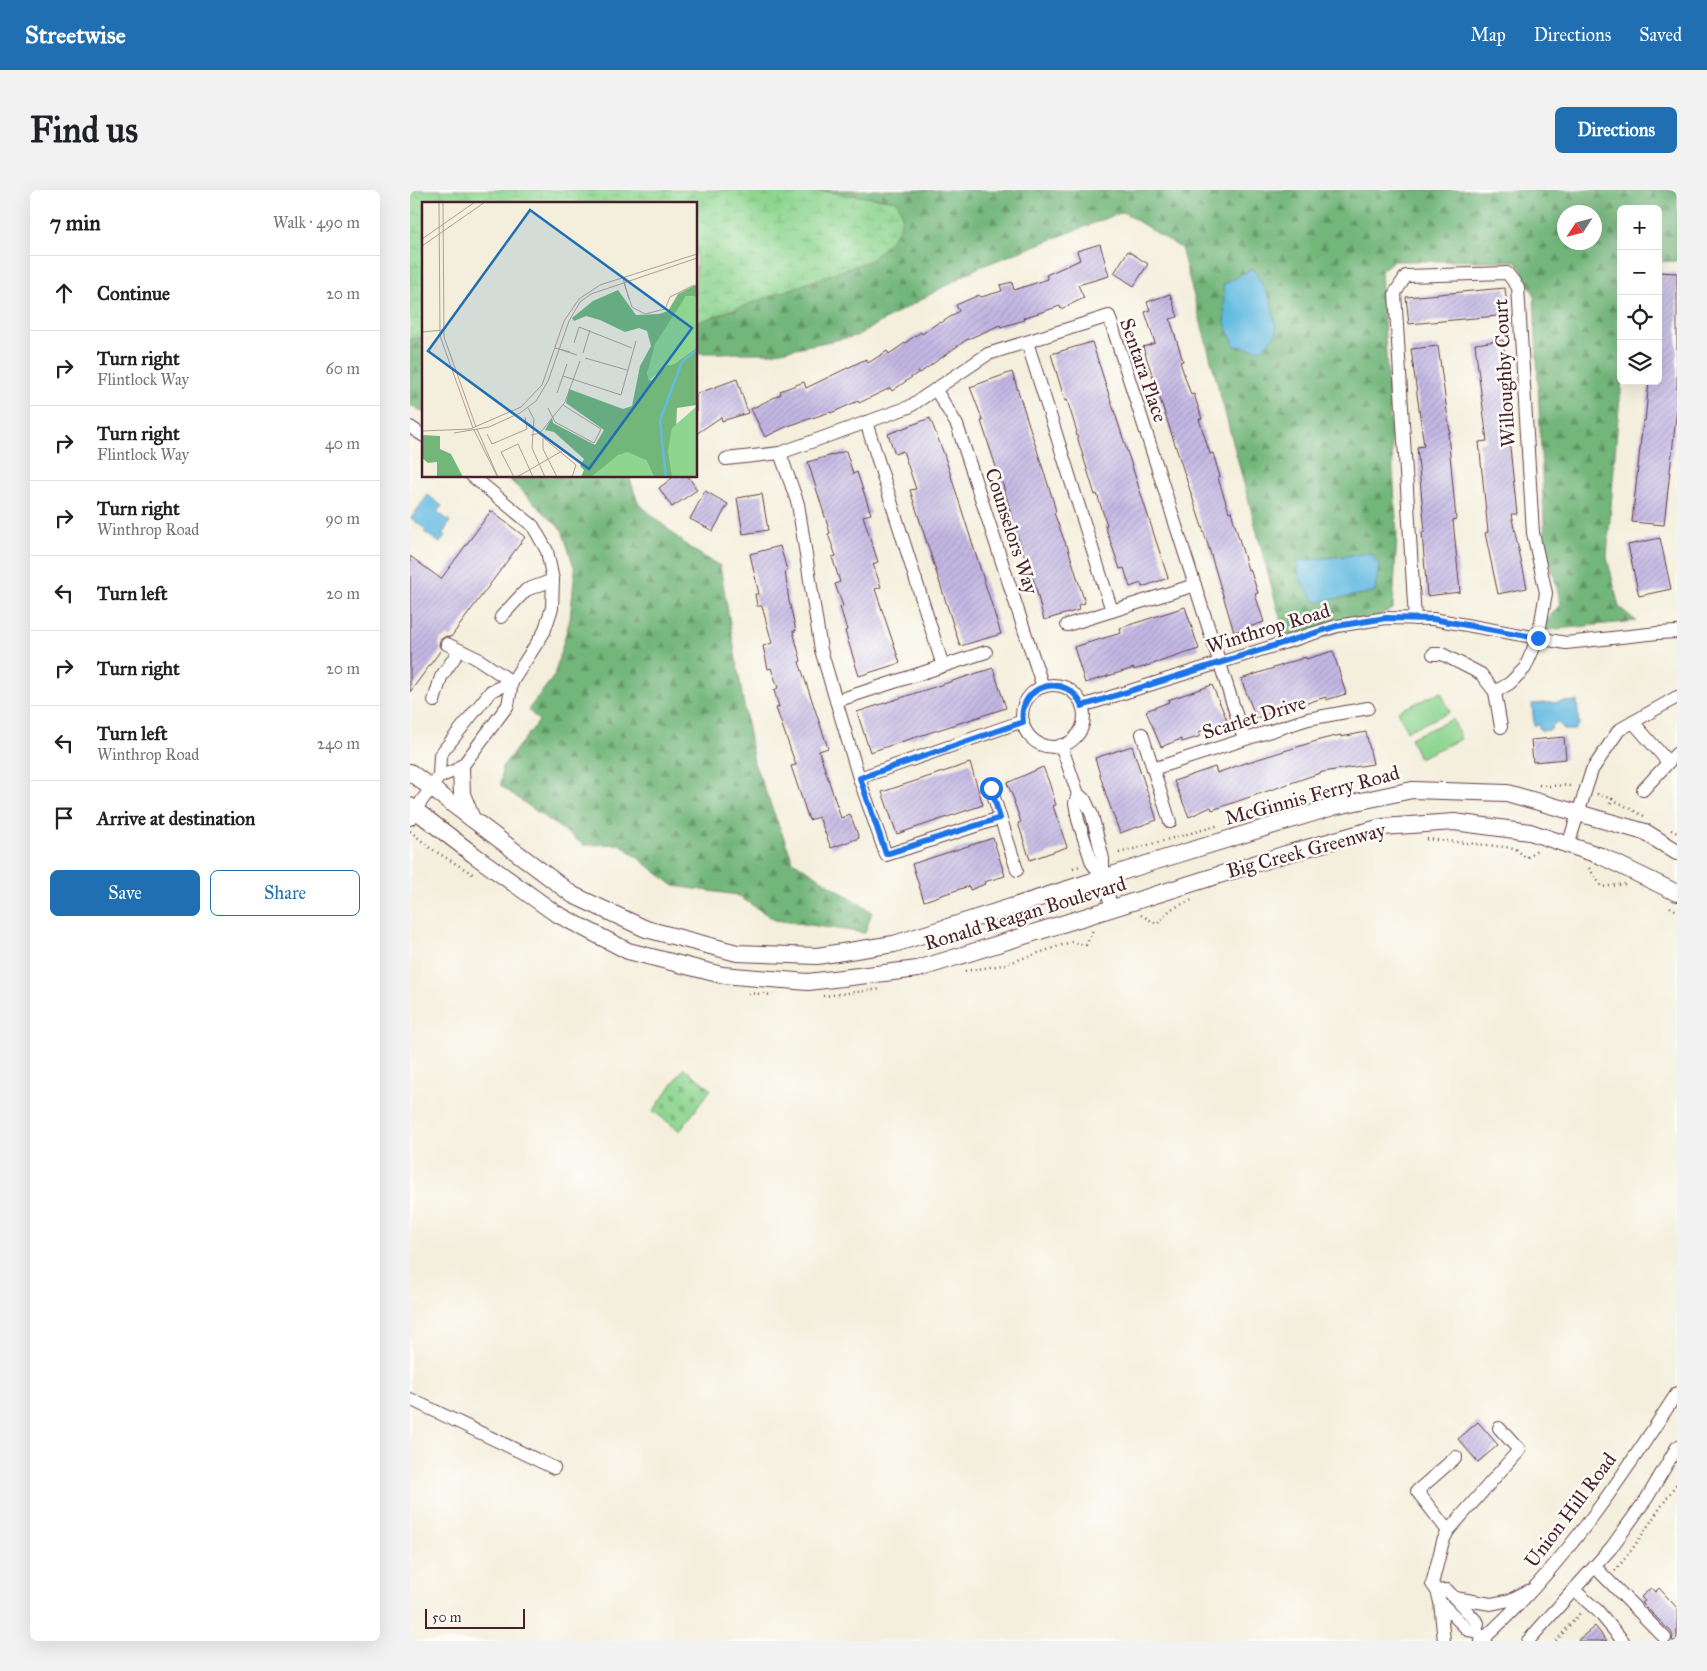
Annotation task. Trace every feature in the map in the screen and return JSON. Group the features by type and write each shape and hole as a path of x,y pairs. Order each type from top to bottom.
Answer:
{"main road":[{"path":"461,768 462,794 472,819"},
{"name":"Ronald Reagan Boulevard","path":"410,772 435,782 472,819 573,895 646,929 737,953 817,956 894,944 1103,878"},
{"name":"McGinnis Ferry Road","path":"1103,878 1333,808 1412,790 1507,794 1578,812 1644,832 1677,852"},
{"name":"Ronald Reagan Boulevard","path":"412,811 555,913 628,951 722,975 808,982 918,969 1286,854 1382,827 1454,822 1530,832 1601,856 1677,893"}],"street":[{"name":"Willoughby Court","path":"1415,619 1395,293 1406,276 1507,273 1518,287 1533,533 1546,593 1538,638 1525,668 1510,683 1495,692"},
{"name":"Sentara Place","path":"726,459 780,453 909,407 988,354 1109,316 1244,739"},
{"path":"1027,342 1112,611"},
{"name":"Counselors Way","path":"936,390 957,425 1043,687"},
{"path":"866,422 943,666"},
{"path":"410,427 422,435"},
{"path":"780,453 798,504 821,650 860,778 886,854 1000,818"},
{"path":"412,811 435,782 461,768 508,705 512,682 544,632 552,608 553,580 547,551 533,526 474,478"},
{"path":"502,618 526,590 553,580"},
{"path":"1067,625 1195,584"},
{"name":"Winthrop Road","path":"1082,706 1337,626 1386,618 1433,619 1566,643 1658,632 1677,632"},
{"path":"447,644 478,659 512,682"},
{"path":"434,701 441,677 459,651"},
{"path":"836,701 986,652"},
{"path":"1433,654 1442,654 1481,674 1495,692 1501,727"},
{"path":"435,782 440,755 491,692 512,682"},
{"path":"1054,685 1070,690 1076,695 1082,706 1084,717 1079,732 1075,738 1061,746 1046,746 1038,743 1027,732 1023,722 1023,708 1026,700 1031,694 1043,687 1054,685"},
{"path":"1568,845 1592,770 1619,730 1677,697"},
{"name":"Scarlet Drive","path":"1153,769 1308,719 1368,708"},
{"path":"860,778 1023,722"},
{"path":"1633,722 1668,762"},
{"path":"1142,734 1170,822"},
{"path":"1061,746 1078,794 1075,803 1078,820 1092,863 1103,878 1112,908"},
{"path":"1643,790 1677,753"},
{"path":"991,788 1017,870"},
{"name":"Union Hill Road","path":"1482,1638 1522,1603 1581,1531 1622,1476 1677,1393"},
{"path":"410,1399 554,1468"},
{"path":"1482,1638 1468,1630 1438,1596 1432,1584 1442,1542 1448,1531 1519,1450 1499,1428"},
{"path":"1528,1641 1611,1548 1647,1498 1677,1447"},
{"path":"1448,1531 1418,1491 1456,1457"},
{"path":"1594,1567 1665,1638"},
{"path":"1454,1598 1491,1604 1510,1600 1534,1588"},
{"path":"1438,1596 1447,1590 1478,1623 1482,1638"},
{"path":"1574,1590 1598,1611 1623,1641"},
{"path":"1438,1596 1444,1641"}],"path":[{"path":"410,831 430,848"},
{"path":"1423,839 1515,848 1526,858"},
{"path":"1139,914 1157,924 1171,909 1196,898"},
{"path":"1086,945 1094,928"},
{"path":"1608,1580 1633,1548 1677,1483"},
{"path":"1556,1641 1588,1603"}],"green space":[{"path":"410,190 811,190 897,201 901,211 901,223 895,235 871,260 698,322 698,202 422,202 422,337 410,339"},
{"path":"811,190 1677,190 1677,261 1662,262 1662,205 1617,205 1617,385 1622,385 1607,557 1619,607 1636,621 1536,631 1561,604 1545,542 1534,294 1517,261 1393,261 1381,271 1397,535 1393,609 1292,650 1281,622 1181,248 1123,212 977,268 856,336 771,353 698,353 698,322 871,260 890,241 897,201"},
{"path":"422,337 422,412 410,406 410,339"},
{"path":"508,478 630,478 638,503 691,549 720,566 754,763 793,861 872,912 865,933 775,920 737,895 674,886 620,844 584,845 501,786 502,767 539,721 528,710 554,676 570,619 575,570 562,530"},
{"path":"1441,692 1450,712 1407,731 1398,711"},
{"path":"1453,719 1461,739 1419,758 1410,738"},
{"path":"684,1068 711,1089 680,1131 653,1111"}],"water":[{"path":"1253,268 1271,301 1277,333 1261,350 1235,346 1225,323 1223,285"},
{"path":"428,495 442,506 437,512 450,521 443,534 445,536 440,543 424,532 426,530 411,518"},
{"path":"1371,553 1379,564 1375,592 1316,602 1299,577 1298,561"},
{"path":"1577,701 1579,725 1575,730 1565,730 1558,723 1553,724 1551,730 1542,731 1539,725 1534,725 1532,704"}],"building":[{"path":"1100,244 1109,276 1078,285 1084,298 1061,309 1060,306 1023,318 1024,320 1001,327 1000,325 966,340 892,391 890,388 859,403 858,401 831,413 788,426 765,437 751,409 781,394 780,391 804,382 806,388 866,359 868,363 887,351 889,354 921,332 922,334 959,311 956,305 979,295 981,297 1002,291 1000,285 1012,282 1014,290 1048,279 1046,275 1080,260 1077,251"},
{"path":"1128,251 1148,264 1134,286 1114,273"},
{"path":"1662,272 1677,273 1677,408 1664,525 1632,522 1643,421 1645,421 1649,385 1662,385"},
{"path":"1505,288 1508,315 1409,324 1406,297"},
{"path":"1170,294 1178,317 1170,319 1183,361 1180,362 1191,395 1194,394 1202,419 1199,419 1210,454 1213,453 1220,477 1218,478 1229,512 1231,511 1248,570 1250,569 1258,593 1255,594 1264,622 1234,632 1208,545 1143,347 1155,343 1145,312 1150,310 1147,302"},
{"path":"1503,340 1513,427 1508,428 1517,514 1511,514 1527,588 1498,594 1485,533 1488,532 1479,442 1487,441 1475,344"},
{"path":"1092,342 1168,578 1142,587 1141,583 1130,587 1124,568 1120,569 1051,354"},
{"path":"1438,346 1450,433 1448,433 1456,519 1453,520 1460,592 1427,596 1422,532 1425,532 1417,447 1424,446 1411,349"},
{"path":"1012,372 1053,500 1056,512 1054,513 1067,545 1085,603 1078,605 1079,610 1044,620 1034,581 1015,530 1003,485 981,421 983,421 970,387"},
{"path":"737,379 748,413 722,421 721,417 698,433 698,393"},
{"path":"930,418 944,454 1001,634 960,646 910,490 916,489 903,451 895,454 888,434"},
{"path":"846,451 853,474 857,472 871,514 863,516 878,562 873,564 881,587 875,589 900,663 859,676 845,631 847,630 840,607 843,606 835,584 840,582 832,557 836,556 808,462"},
{"path":"672,478 689,478 697,490 672,507 659,488"},
{"path":"705,491 728,504 713,531 690,519"},
{"path":"762,494 768,530 743,534 737,498"},
{"path":"491,511 525,537 451,637 446,636 440,640 441,650 410,692 410,556 441,579"},
{"path":"1660,538 1671,589 1639,596 1628,545"},
{"path":"780,546 787,570 785,571 789,601 796,631 793,631 801,661 799,662 828,748 819,751 841,818 850,814 859,838 831,848 819,817 809,820 791,766 796,765 776,708 779,707 774,690 778,688 771,668 768,669 763,646 772,643 762,606 757,606 755,594 759,594 750,554"},
{"path":"1185,607 1199,649 1134,670 1134,668 1085,683 1074,647 1121,633 1120,628"},
{"path":"1333,651 1346,694 1326,700 1326,697 1256,718 1241,679 1306,657 1306,659"},
{"path":"993,668 1006,708 870,752 857,712"},
{"path":"1212,685 1227,720 1199,732 1201,736 1182,742 1181,739 1161,747 1146,711 1169,702 1168,700"},
{"path":"1366,732 1373,764 1323,772 1212,810 1211,807 1189,817 1174,781 1215,767 1217,773 1323,739"},
{"path":"1564,737 1566,759 1533,762 1531,740"},
{"path":"1132,746 1157,820 1120,833 1095,758"},
{"path":"970,763 983,805 897,834 882,792"},
{"path":"1043,767 1056,805 1053,806 1067,847 1030,860 1018,823 1021,822 1007,783"},
{"path":"993,838 1005,876 984,882 985,884 970,890 969,886 924,901 912,864"},
{"path":"1478,1422 1498,1445 1478,1462 1458,1439"},
{"path":"1651,1588 1655,1592 1659,1588 1677,1608 1677,1641 1672,1641 1673,1636 1671,1632 1642,1603 1645,1601 1641,1597"},
{"path":"1595,1626 1607,1641 1577,1641"}],"route":[{"path":"991,788 1000,818 886,854 860,778 1023,722 1023,708 1026,700 1038,689 1046,686 1054,685 1070,690 1076,695 1082,706 1337,626 1386,618 1433,619 1538,638"}]}
